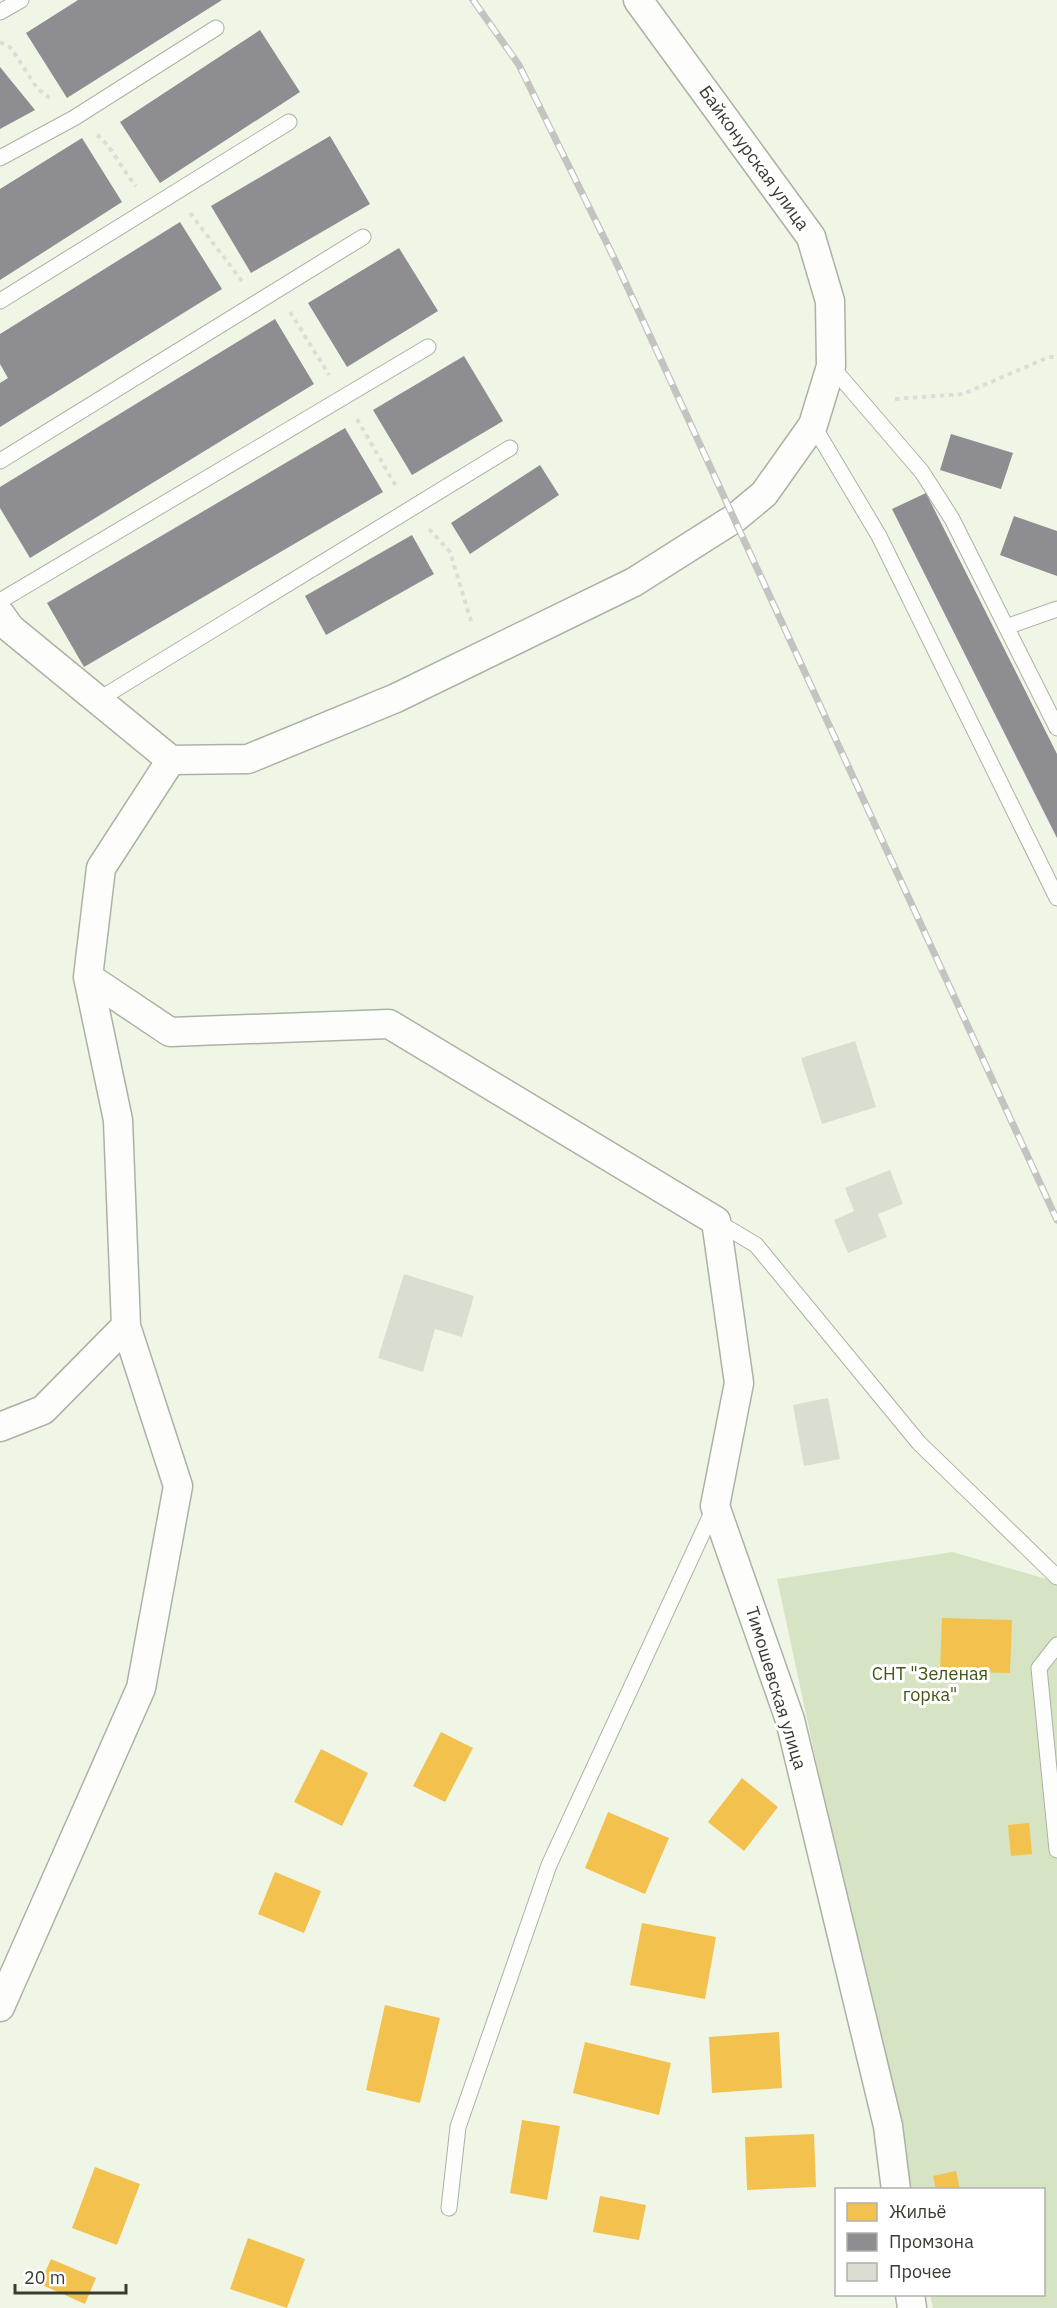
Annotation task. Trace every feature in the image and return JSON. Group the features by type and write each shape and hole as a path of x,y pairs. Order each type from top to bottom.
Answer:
{"street":[{"name":"Байконурская улица","path":"171,760 248,759 396,698 634,582 735,519 764,494 813,425 831,366 830,301 812,237 638,0"},
{"path":"0,614 10,628 171,760 101,868 88,977 118,1120 126,1326 178,1486 141,1688 0,2007"},
{"path":"88,977 170,1032 389,1024 716,1221 739,1383 715,1506"},
{"path":"0,1427 43,1410 126,1326"},
{"name":"Тимошевская улица","path":"715,1506 790,1720 888,2126 896,2188"}],"lane":[{"path":"0,12 21,0"},
{"path":"0,158 74,118 216,28"},
{"path":"0,301 289,122"},
{"path":"0,461 363,237"},
{"path":"0,601 428,347"},
{"path":"831,366 922,472 952,519 1057,728"},
{"path":"813,425 879,536 1057,898"},
{"path":"98,700 510,448"},
{"path":"1006,627 1057,609"},
{"path":"716,1221 756,1245 919,1443 1053,1569"},
{"path":"449,2208 458,2127 549,1865 715,1506"},
{"path":"1057,1646 1039,1668 1057,1850"}],"path":[{"path":"861,401 963,394 1049,357 1057,357"}],"green space":[{"name":"СНТ \"Зеленая горка\"","path":"952,1552 1057,1582 1057,2308 933,2308 930,2296 1045,2296 1045,2188 908,2188 777,1579"}],"building: Жильё":[{"path":"942,1618 1012,1620 1010,1673 940,1671"},
{"path":"441,1732 473,1748 445,1802 413,1786"},
{"path":"321,1749 368,1773 342,1826 294,1802"},
{"path":"742,1778 778,1807 744,1851 708,1822"},
{"path":"608,1812 669,1838 645,1894 585,1868"},
{"path":"1029,1823 1032,1854 1011,1856 1008,1825"},
{"path":"275,1872 321,1891 304,1933 258,1914"},
{"path":"642,1923 716,1937 705,1999 630,1985"},
{"path":"385,2005 440,2018 420,2103 366,2090"},
{"path":"779,2032 782,2088 712,2093 709,2037"},
{"path":"585,2042 671,2063 659,2115 573,2093"},
{"path":"522,2120 560,2126 547,2200 510,2193"},
{"path":"814,2134 816,2187 747,2190 745,2137"},
{"path":"95,2167 140,2184 117,2245 72,2228"},
{"path":"956,2171 960,2188 936,2188 933,2176"},
{"path":"600,2196 646,2205 639,2240 593,2232"},
{"path":"248,2238 305,2259 287,2308 230,2289"},
{"path":"51,2259 96,2278 85,2304 40,2284"}],"building: Промзона":[{"path":"78,0 222,0 67,98 26,33"},
{"path":"260,30 300,92 160,183 120,122"},
{"path":"0,67 35,110 0,129"},
{"path":"330,136 370,204 251,273 211,206"},
{"path":"82,138 122,202 0,280 0,189"},
{"path":"180,222 222,289 0,427 0,383 8,378 0,364 0,334"},
{"path":"399,248 438,311 347,367 308,303"},
{"path":"275,319 314,384 30,558 0,508 0,487"},
{"path":"464,356 503,421 412,475 373,410"},
{"path":"345,428 383,492 84,667 47,603"},
{"path":"951,434 1013,453 1001,489 940,470"},
{"path":"540,465 559,495 470,554 451,523"},
{"path":"926,493 1057,754 1057,838 892,509"},
{"path":"1014,516 1057,531 1057,576 1000,555"},
{"path":"412,535 434,574 326,635 305,596"}],"building: Прочее":[{"path":"855,1041 876,1107 822,1124 801,1058"},
{"path":"890,1170 903,1204 878,1214 887,1237 848,1253 834,1220 854,1211 845,1188"},
{"path":"404,1274 474,1296 462,1337 435,1329 423,1372 378,1358"},
{"path":"828,1398 840,1459 804,1466 793,1405"}],"railway":[{"path":"473,0 519,65 615,260 1057,1220"}]}
